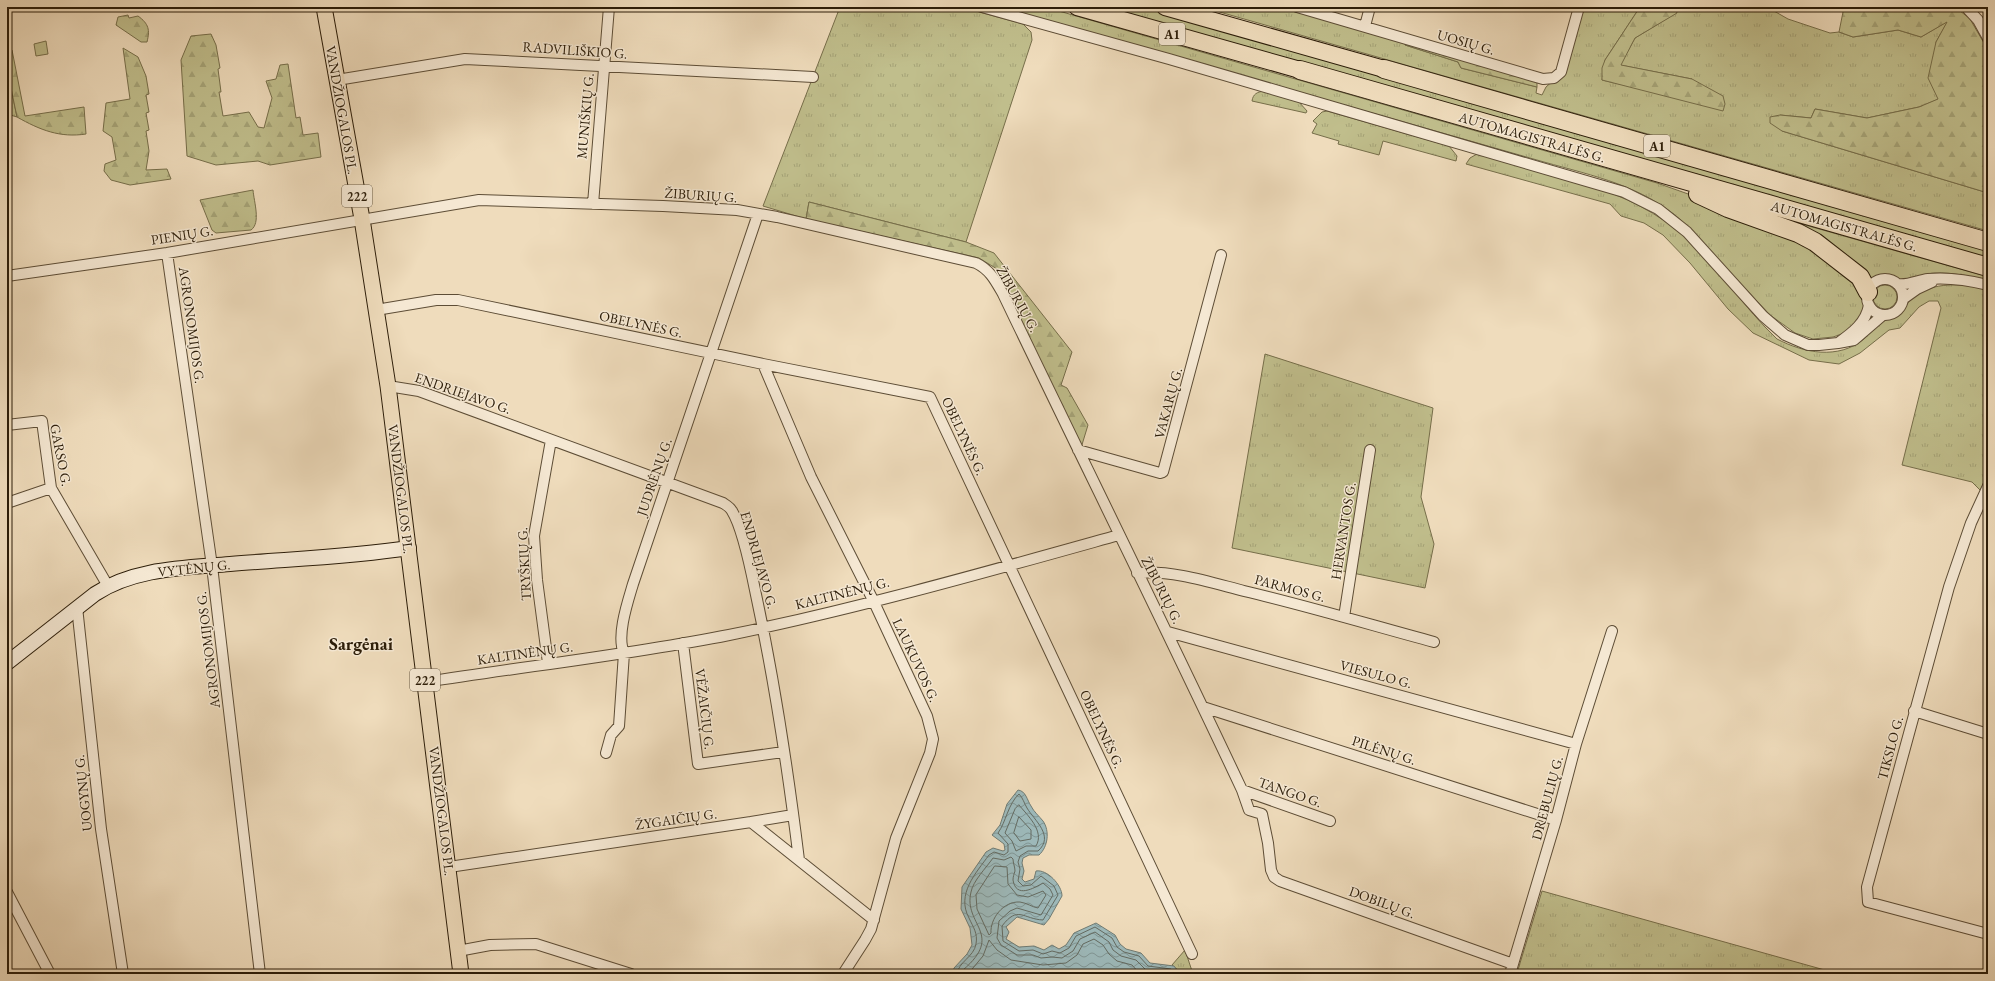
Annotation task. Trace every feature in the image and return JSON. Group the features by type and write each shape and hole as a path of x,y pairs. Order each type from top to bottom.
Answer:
{"highway":[{"name":"AUTOMAGISTRALĖS G.","path":"1077,7 1988,267"},
{"name":"AUTOMAGISTRALĖS G.","path":"1165,7 1988,242"},
{"path":"1451,114 1467,124 1692,191 1728,208 1798,233 1830,252 1860,277 1868,298"}],"main road":[{"name":"VANDŽIOGALOS PL.","path":"324,7 362,219 388,386 449,867 461,974"},
{"name":"VYTĖNŲ G.","path":"7,663 77,607 108,586 134,576 212,566 409,548"}],"street":[{"name":"MUNIŠKIŲ G.","path":"593,204 609,7"},
{"path":"982,7 1161,57 1624,192 1658,209 1687,232 1763,316 1785,335 1808,345 1819,346 1854,340 1883,315"},
{"name":"UOSIŲ G.","path":"1297,7 1543,79 1554,78 1561,72 1579,7"},
{"path":"1364,26 1370,7"},
{"path":"1966,7 1978,20 1988,38"},
{"name":"RADVILIŠKIO G.","path":"337,80 465,59 813,77"},
{"name":"ŽIBURIŲ G.","path":"362,219 479,200 716,208 758,214 976,263 985,268 993,276 1003,294 1137,573 1168,632 1242,790 1249,810 1262,814 1268,843"},
{"name":"JUDRĖNŲ G.","path":"606,753 611,735 619,726 624,652 622,648 622,637 627,606 758,214"},
{"name":"PIENIŲ G.","path":"7,276 167,253 362,219"},
{"name":"AGRONOMIJOS G.","path":"167,253 212,566 260,974"},
{"name":"VAKARŲ G.","path":"1078,450 1160,473 1163,472 1221,255"},
{"path":"1897,284 1907,284 1929,279 1957,278 1988,285"},
{"path":"1868,298 1874,312 1888,315 1898,310 1903,299 1917,289 1942,279"},
{"path":"1838,342 1858,326 1867,314 1870,287 1879,280 1890,280 1897,284 1902,290 1903,299"},
{"name":"OBELYNĖS G.","path":"376,310 436,300 458,300 763,364 930,397 1192,954"},
{"name":"LAUKUVOS G.","path":"763,364 811,477 873,600 927,716 932,739 930,753 925,769 896,838 874,920 865,940 843,974"},
{"name":"ENDRIEJAVO G.","path":"388,386 419,391 668,482 723,503 732,510 751,572 763,627 799,860"},
{"name":"GARSO G.","path":"7,425 42,421 51,488 108,586"},
{"name":"TRYŠKIŲ G.","path":"548,663 537,580 534,536 550,440"},
{"name":"HERVANTOS G.","path":"1344,617 1370,450"},
{"name":"TIKSLO G.","path":"1988,486 1971,523 1949,587 1867,887 1868,902 1988,934"},
{"path":"7,503 51,488"},
{"name":"KALTINĖNŲ G.","path":"426,682 683,643 763,627 1009,566 1119,535"},
{"name":"PARMOS G.","path":"1137,573 1157,572 1209,582 1434,642"},
{"name":"UOGYNŲ G.","path":"77,607 101,829 123,974"},
{"name":"DREBULIŲ G.","path":"1512,969 1556,820 1576,744 1612,631"},
{"name":"VIESULO G.","path":"1168,632 1576,744"},
{"name":"VĖŽAIČIŲ G.","path":"683,643 698,764 783,752"},
{"name":"PILĖNŲ G.","path":"1203,707 1556,820"},
{"path":"1914,711 1988,734"},
{"name":"TANGO G.","path":"1242,790 1330,821"},
{"name":"ŽYGAIČIŲ G.","path":"449,867 793,815"},
{"path":"751,822 874,920"},
{"name":"DOBILŲ G.","path":"1268,843 1271,870 1274,877 1512,969"},
{"path":"7,892 50,974"},
{"path":"458,951 490,945 536,944 631,974"}],"green space":[{"path":"840,7 961,7 1023,24 1031,32 1032,40 966,242 809,202 806,219 763,206"},
{"path":"1000,7 1045,7 1657,183 1786,232 1857,279 1865,297 1865,308 1860,321 1842,334 1833,337 1813,339 1795,333 1770,315 1682,221 1651,199 1617,184 1581,172"},
{"path":"1102,7 1147,7 1988,247 1988,261"},
{"path":"1202,7 1290,7 1406,42 1405,45 1458,62 1461,68 1537,87 1536,93 1542,95 1546,87 1565,70 1583,7 1640,7 1605,60 1602,80 1628,86 1692,79 1620,65 1635,38 1676,13 1675,7 1767,7 1788,19 1830,33 1839,32 1853,37 1898,30 1921,37 1948,21 1936,42 1939,99 1919,107 1867,118 1815,109 1811,118 1780,115 1782,131 1988,193 1988,231"},
{"path":"1640,7 1675,7 1677,13 1635,38 1621,65 1692,79 1723,96 1725,104 1723,111 1602,80 1602,68 1605,60"},
{"path":"1844,7 1948,7 1959,10 1970,19 1988,50 1988,193 1782,131 1770,123 1770,117 1780,115 1811,118 1815,109 1867,118 1919,107 1938,99 1928,78 1936,42 1947,22 1921,37 1898,30 1853,37 1839,32"},
{"path":"128,15 129,18 138,16 144,22 148,28 147,42 141,42 116,25 118,17"},
{"path":"211,34 216,45 220,68 218,69 221,92 219,92 223,116 249,112 258,127 264,128 272,98 266,81 276,79 280,65 288,64 296,118 300,117 303,135 318,133 321,157 270,165 258,161 216,165 187,156 181,60 191,36"},
{"path":"46,41 48,54 36,56 34,44"},
{"path":"1406,42 1537,81 1537,87 1461,68 1458,62 1405,45"},
{"path":"123,48 138,57 146,76 149,94 146,95 149,112 146,113 149,130 146,131 149,151 146,170 167,169 171,179 130,185 111,180 104,171 105,164 116,160 112,137 103,131 106,103 130,99"},
{"path":"12,50 25,116 84,107 86,134 67,135 50,132 17,117 7,69 7,52"},
{"path":"7,69 17,117 7,114"},
{"path":"1264,91 1299,102 1307,111 1306,113 1252,101 1256,94"},
{"path":"1327,111 1449,146 1457,156 1456,161 1383,141 1379,155 1338,144 1339,141 1312,133 1317,124 1313,121 1322,112"},
{"path":"1477,154 1587,184 1640,206 1664,221 1686,238 1710,262 1777,339 1798,348 1810,351 1832,352 1854,346 1864,339 1879,324 1901,313 1912,298 1920,292 1929,289 1939,286 1959,285 1988,290 1988,477 1980,490 1972,482 1902,465 1941,308 1938,301 1929,301 1919,307 1900,328 1889,330 1860,353 1839,364 1809,360 1753,333 1728,309 1690,263 1663,235 1644,223 1621,216 1610,204 1466,164 1470,158"},
{"path":"253,190 256,222 251,230 216,233 212,230 200,200"},
{"path":"809,202 966,242 994,253 1072,352 1061,385 1067,388 1088,425 1081,448 997,269 979,258 806,219"},
{"path":"1728,203 1988,277 1988,281 1948,273 1932,273 1908,280 1880,276 1869,281"},
{"path":"1885,285 1893,289 1897,297 1893,305 1885,309 1877,305 1873,297 1877,289"},
{"path":"1265,354 1433,408 1421,497 1434,544 1425,588 1232,548"},
{"path":"1542,891 1839,974 1519,974 1517,973"},
{"path":"1185,950 1192,971 1203,971 1203,974 1180,974 1179,971 1172,965"}],"water":[{"path":"1018,790 1025,794 1047,829 1047,839 1042,852 1039,855 1029,855 1023,858 1022,863 1024,871 1022,879 1025,882 1034,879 1036,871 1045,873 1057,883 1062,896 1044,925 1017,917 1006,927 1009,932 1006,939 1019,947 1034,946 1044,950 1052,945 1059,949 1066,945 1074,933 1096,923 1115,935 1120,944 1126,949 1141,953 1150,963 1174,966 1180,974 953,974 954,968 967,954 972,945 970,928 961,909 962,887 986,852 993,848 1003,851 1005,850 1004,844 992,835 1000,825 1007,804"}],"district":[{"name":"Sargėnai","path":"361,644"}]}
